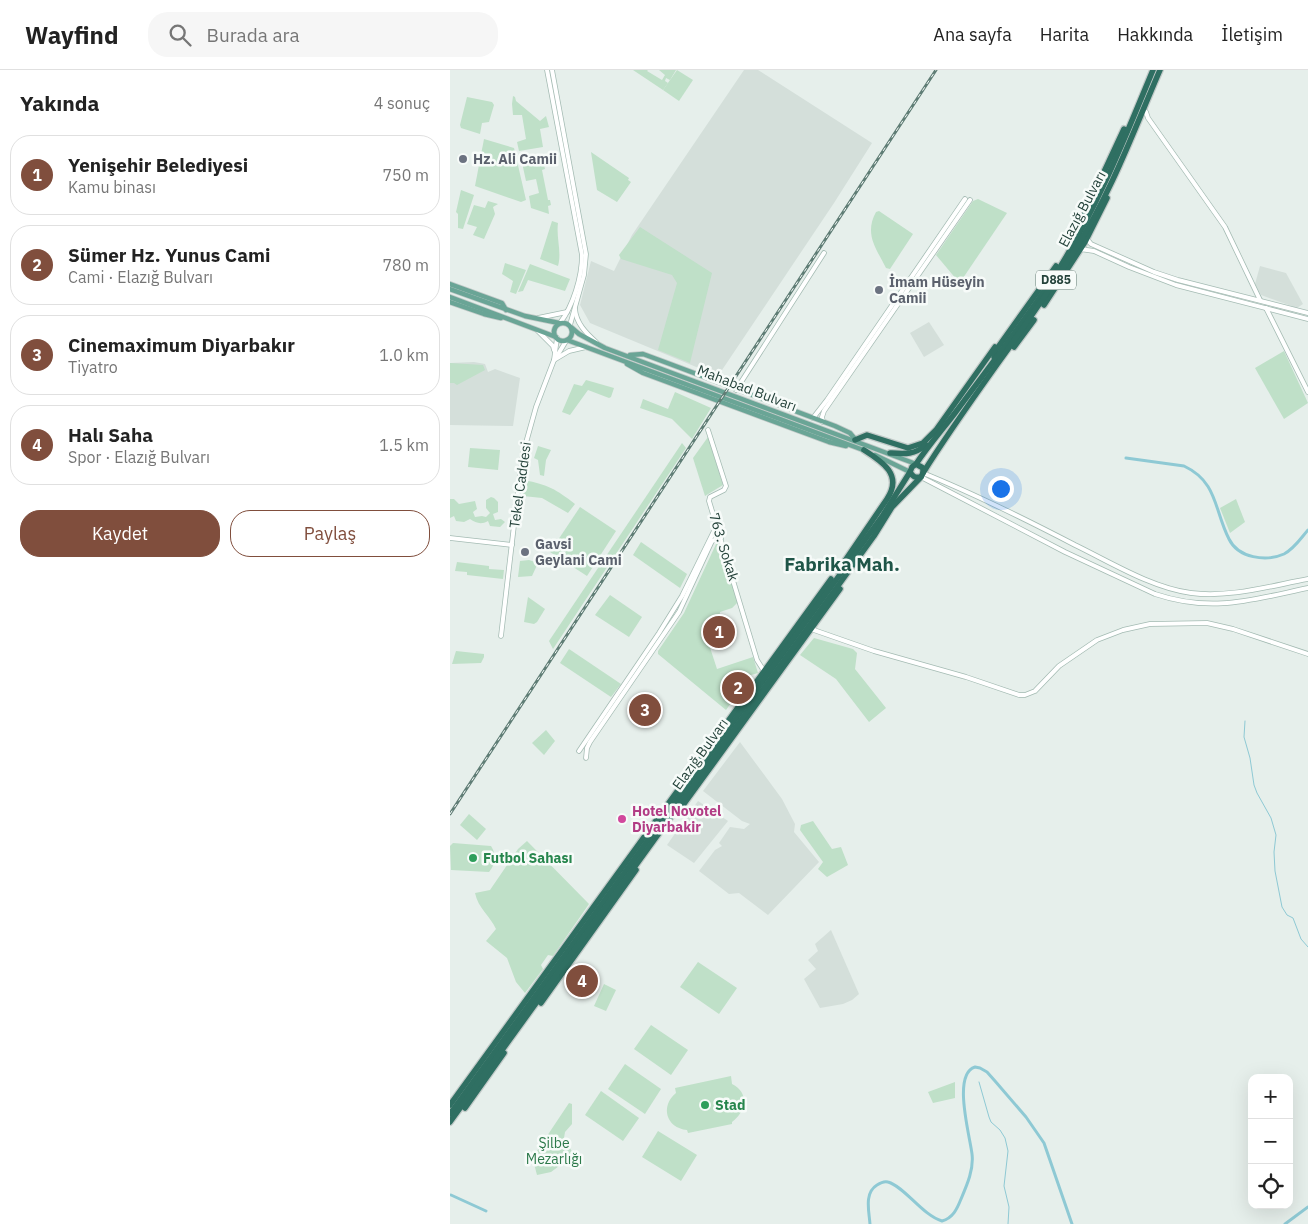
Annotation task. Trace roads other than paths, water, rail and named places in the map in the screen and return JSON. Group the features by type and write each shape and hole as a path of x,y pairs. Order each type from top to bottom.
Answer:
{"highway":[{"path":"994,364 996,350 1055,266 1076,232 1151,70"},
{"name":"Elazığ Bulvarı","path":"450,1122 874,536 892,507 922,475 1055,274 1078,236 1114,164 1151,70"},
{"name":"Elazığ Bulvarı","path":"916,464 1036,310 1081,240 1116,172 1160,70"},
{"path":"994,364 1011,351 1087,239 1145,116 1164,70"},
{"path":"855,440 867,435 908,448 923,442 936,430 998,343 1006,337"},
{"path":"890,453 908,455 916,453 937,436"},
{"path":"450,1105 836,574 887,499 893,488 890,473 884,464 864,450"},
{"path":"916,464 922,467 922,475 914,477 910,472 912,467 916,464"},
{"name":"Elazığ Bulvarı","path":"450,1114 883,515 901,483 910,472"},
{"path":"901,483 906,480 910,482 911,484 908,489"},
{"path":"836,574 857,549"},
{"path":"450,1128 834,598 848,572"},
{"path":"470,1093 485,1080"}],"main road":[{"path":"450,284 502,303 506,310"},
{"path":"450,289 506,310 535,318 566,323 571,327 572,336 567,340 561,341 533,327 450,297"},
{"path":"450,302 484,314 520,322"},
{"path":"556,338 554,329 560,323"},
{"name":"Mahabad Bulvarı","path":"571,327 579,334 598,344 625,355 916,464"},
{"name":"Mahabad Bulvarı","path":"567,340 864,450 910,472"},
{"path":"625,355 643,354 823,422 850,433 855,440"},
{"path":"896,466 904,464 902,458"}],"street":[{"path":"547,70 582,255 582,263 575,291 567,312 560,323"},
{"path":"552,70 586,254 584,275 571,327"},
{"path":"1145,116 1225,227 1260,300"},
{"path":"813,418 968,200 824,411 823,422"},
{"path":"1087,239 1091,244 1154,272 1178,280 1308,313"},
{"path":"1080,249 1094,251 1176,285 1308,319"},
{"path":"736,390 824,253"},
{"path":"575,305 578,320 598,344"},
{"path":"1266,308 1308,392"},
{"path":"535,318 567,312"},
{"path":"533,327 553,346 554,360"},
{"name":"Tekel Caddesi","path":"501,636 522,457 536,407 554,360 556,338"},
{"path":"554,360 567,340"},
{"path":"554,360 569,351 586,347"},
{"name":"763. Sokak","path":"708,430 726,486 724,490 710,497 710,501 757,660 765,672"},
{"path":"922,475 961,488 1143,578 1171,589 1190,593 1228,594 1308,579"},
{"path":"922,475 1060,549 1155,594 1180,601 1222,604 1308,588"},
{"path":"579,751 682,596 717,525"},
{"path":"450,538 512,545"},
{"path":"586,758 590,742 678,612 712,542 721,538"},
{"path":"1060,549 1065,540"},
{"path":"811,629 874,651 966,677 1019,695 1035,691 1059,666 1097,640 1123,630 1150,624 1213,624 1308,654"}],"waterway":[{"path":"1126,458 1184,466 1195,473 1209,488 1224,528 1233,545 1253,557 1269,558 1284,554 1308,530"},
{"path":"1245,721 1244,737 1250,758 1254,785 1271,818 1276,835 1274,852 1275,871 1282,907 1287,915 1293,918 1301,939 1308,947"},
{"path":"870,1224 868,1203 870,1193 877,1185 885,1182 901,1189 935,1218 942,1221 954,1213 966,1188 972,1165 963,1093 968,1072 975,1067 987,1072 1026,1117 1044,1143 1072,1224"},
{"path":"979,1082 991,1122 1000,1130 1005,1138 1008,1151 1004,1186 1009,1207 1008,1224"},
{"path":"451,1195 486,1211"},
{"path":"1285,1224 1308,1207"}],"railway":[{"path":"450,814 936,70"}],"place":[{"name":"Hz. Ali Camii","path":"463,159"},
{"name":"İmam Hüseyin Camii","path":"879,290"},
{"name":"Gavsi Geylani Cami","path":"525,552"},
{"name":"Yenişehir Belediyesi","path":"719,632"},
{"name":"Sümer Hz. Yunus Cami","path":"738,688"},
{"name":"Cinemaximum Diyarbakır","path":"645,710"},
{"name":"Hotel Novotel Diyarbakir","path":"622,819"},
{"name":"Futbol Sahası","path":"473,858"},
{"name":"Halı Saha","path":"582,981"},
{"name":"Stad","path":"705,1105"}],"district":[{"name":"Fabrika Mah.","path":"842,564"}],"park label":[{"name":"Şilbe Mezarlığı","path":"554,1152"}]}
